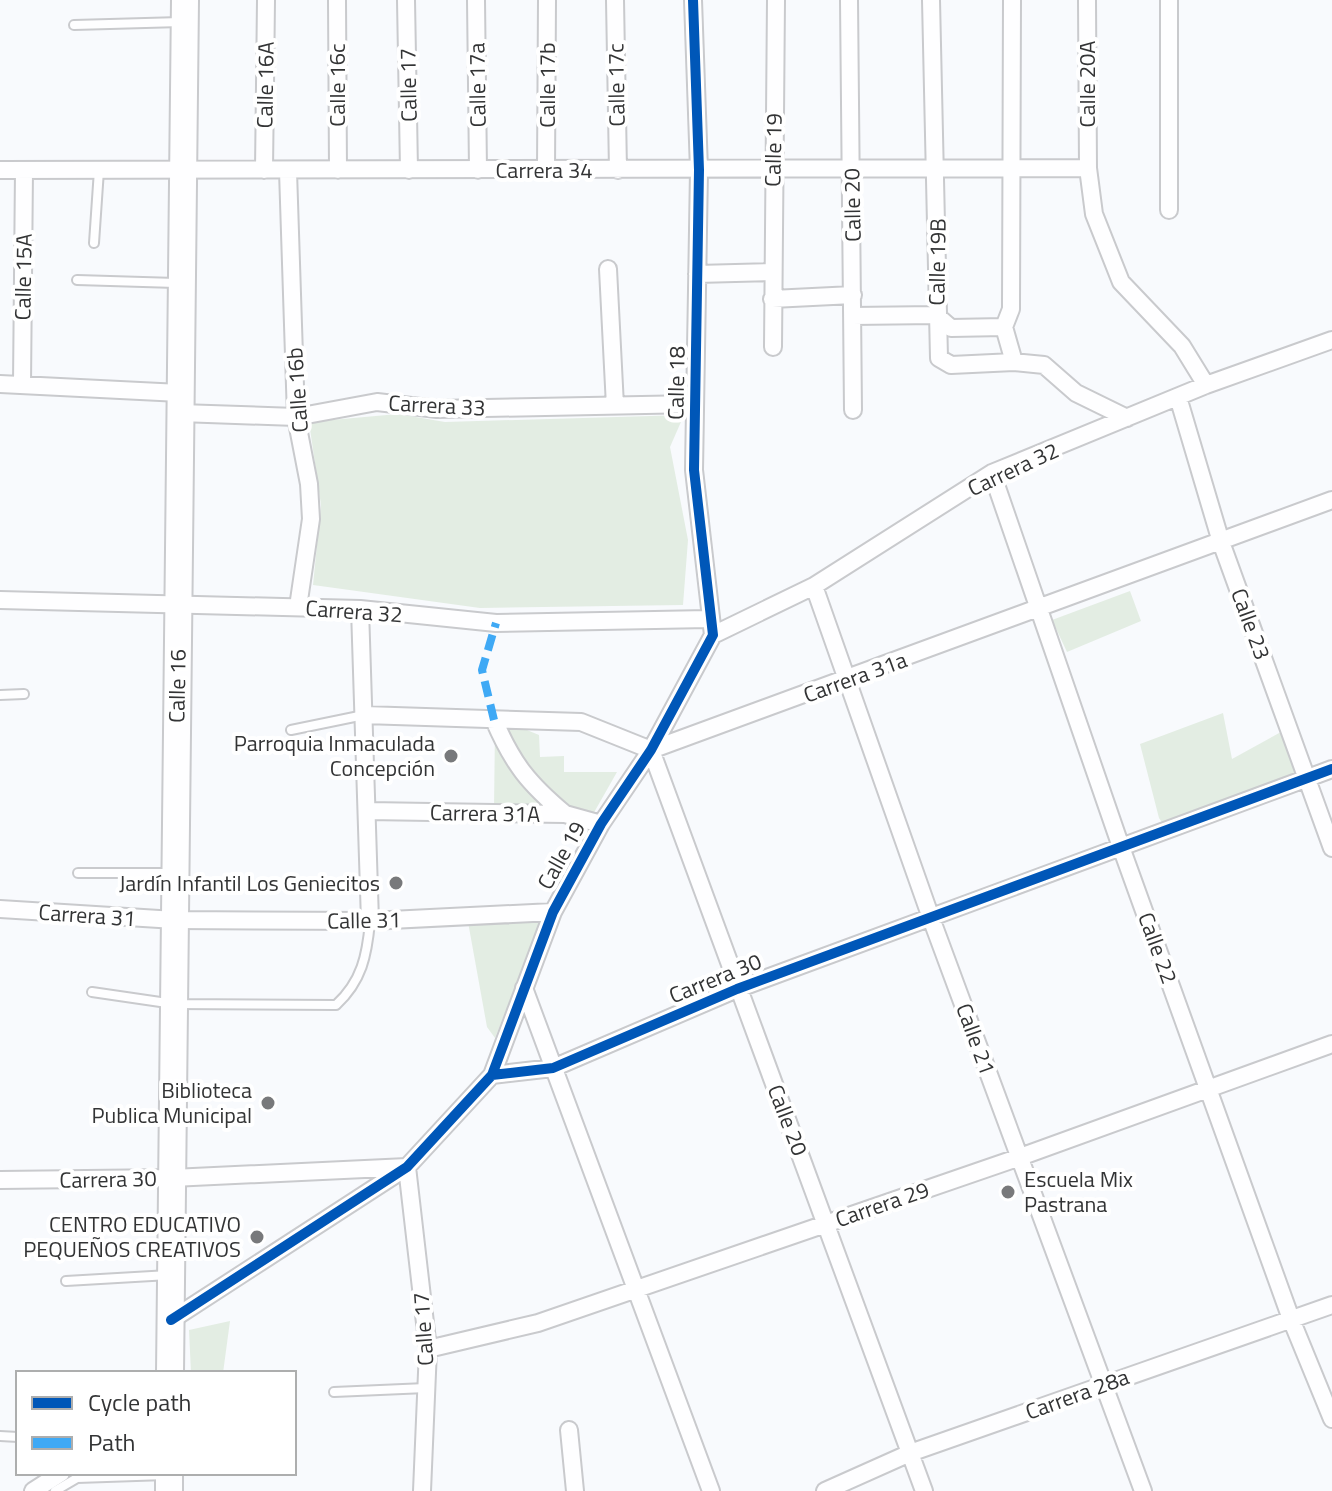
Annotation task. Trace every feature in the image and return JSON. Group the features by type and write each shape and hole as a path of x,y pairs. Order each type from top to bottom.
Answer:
{"highway":[{"name":"Calle 16","path":"170,1371 185,11"}],"street":[{"name":"Calle 16A","path":"264,170 266,0"},
{"name":"Calle 16c","path":"337,0 338,170"},
{"name":"Calle 17","path":"406,0 409,170"},
{"name":"Calle 17a","path":"476,0 478,170"},
{"name":"Calle 17b","path":"546,170 547,0"},
{"name":"Calle 17c","path":"615,0 618,170"},
{"name":"Calle 18","path":"693,0 699,170 694,470 710,627"},
{"name":"Calle 19","path":"773,347 771,272 776,0"},
{"name":"Calle 20","path":"849,0 853,410"},
{"path":"931,0 936,167"},
{"path":"1012,0 1014,168 1011,309 1004,327 1014,362 1044,365 1076,393 1127,418"},
{"name":"Calle 20A","path":"1087,0 1088,168 1094,214 1121,282 1182,346 1206,385"},
{"path":"1169,0 1169,210"},
{"name":"Carrera 34","path":"0,170 772,171 851,167 1088,168"},
{"name":"Calle 19B","path":"936,167 939,358 951,365 1014,362"},
{"name":"Calle 15A","path":"22,384 24,170"},
{"name":"Calle 16b","path":"288,171 296,417 309,484 311,519 298,607"},
{"path":"608,269 615,406"},
{"path":"697,274 771,272"},
{"path":"772,299 853,295"},
{"path":"852,316 936,315 951,328 1004,327"},
{"name":"Carrera 32","path":"0,600 360,609 496,623 710,627 814,586 992,473 1206,385 1332,340"},
{"name":"Carrera 33","path":"0,384 22,384 296,417 377,402 437,409 695,404"},
{"name":"Calle 23","path":"1178,397 1221,542 1332,848"},
{"name":"Calle 22","path":"992,473 1036,609 1121,847 1291,1319 1332,1419"},
{"name":"Carrera 31a","path":"651,750 1332,500"},
{"name":"Calle 21","path":"814,586 931,918 1143,1491"},
{"path":"360,609 370,921"},
{"path":"364,715 581,722 651,750 710,627"},
{"path":"494,720 511,758 528,782 565,814"},
{"name":"Calle 19","path":"492,1075 553,912 601,824 651,750"},
{"name":"Calle 20","path":"651,750 924,1491"},
{"name":"Carrera 30","path":"492,1075 553,1068 737,989 1332,769"},
{"name":"Carrera 31A","path":"368,811 565,814 601,824"},
{"name":"Carrera 31","path":"0,909 175,920"},
{"name":"Calle 31","path":"175,920 370,921 553,912"},
{"path":"524,988 711,1491"},
{"name":"Carrera 29","path":"428,1349 538,1323 1020,1157 1332,1044"},
{"path":"171,1320 407,1167 492,1075"},
{"name":"Calle 17","path":"407,1167 428,1349 422,1491"},
{"name":"Carrera 30","path":"0,1180 172,1178 407,1167"},
{"name":"Carrera 28a","path":"825,1491 910,1453 1332,1305"},
{"path":"569,1430 575,1491"},
{"path":"33,1491 57,1478"}],"lane":[{"path":"74,25 185,11"},
{"path":"94,243 99,170"},
{"path":"77,280 182,283"},
{"path":"0,695 24,694"},
{"path":"291,730 364,715"},
{"path":"78,873 175,873"},
{"path":"92,992 174,1004 336,1005 348,994 366,961 370,921"},
{"path":"66,1281 171,1274"},
{"path":"334,1392 426,1388"},
{"path":"57,1478 169,1480"}],"shaded area":[{"path":"398,414 445,422 684,415 670,447 688,540 683,605 480,608 313,585 321,505 309,422"},
{"path":"1130,591 1141,621 1067,652 1052,620"},
{"path":"1223,713 1232,759 1281,732 1295,773 1294,787 1169,833 1159,818 1140,744"},
{"path":"495,728 522,728 539,735 540,757 564,756 564,772 617,772 592,816 570,806 494,808"},
{"path":"542,919 495,1038 487,1027 468,922"},
{"path":"230,1321 223,1371 191,1371 189,1330"}],"marked path":[{"path":"494,720 482,670 496,623"}],"cycle path":[{"path":"492,1075 553,912 601,824 651,750 713,635 694,470 699,170 693,0"},
{"path":"171,1320 407,1167 492,1075 553,1068 737,989 1332,769"}],"place":[{"name":"Parroquia Inmaculada Concepción","path":"451,756"},
{"name":"Jardín Infantil Los Geniecitos","path":"396,883"},
{"name":"Biblioteca Publica Municipal","path":"268,1103"},
{"name":"Escuela Mix Pastrana","path":"1008,1192"},
{"name":"CENTRO EDUCATIVO PEQUEÑOS CREATIVOS","path":"257,1237"}]}
